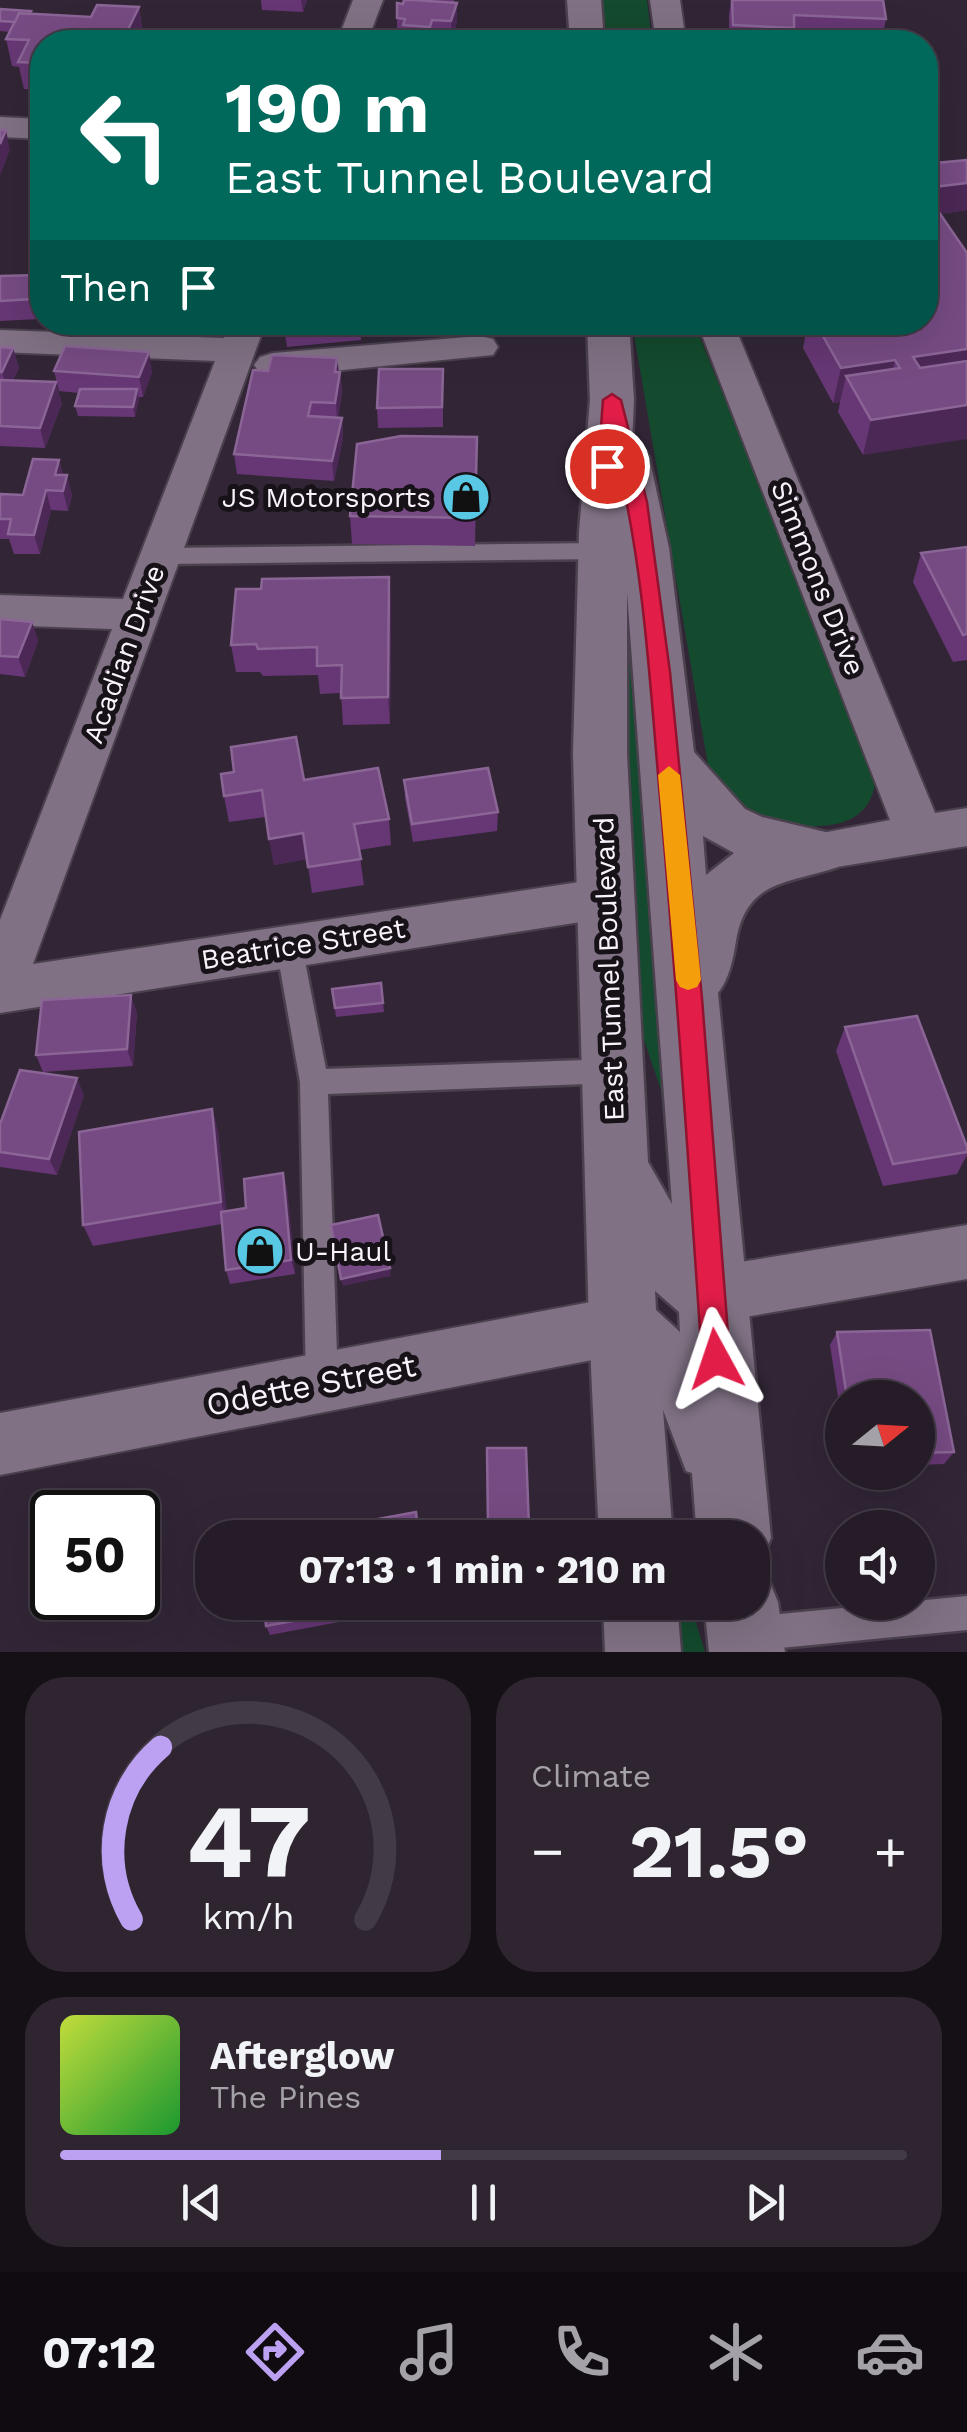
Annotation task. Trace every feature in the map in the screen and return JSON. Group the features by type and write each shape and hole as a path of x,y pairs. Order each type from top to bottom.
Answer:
{"main road":[{"path":"584,0 586,30"},
{"name":"East Tunnel Boulevard","path":"609,335 612,400 602,552 600,754 622,1326 635,1520"},
{"name":"East Tunnel Boulevard","path":"612,400 637,502 668,756 690,998 710,1295 732,1519"},
{"path":"668,756 710,814 748,838 818,852"},
{"path":"690,998 715,910 730,887 748,870 818,852"},
{"path":"617,1168 667,1259 710,1295"},
{"path":"622,1326 692,1390 732,1519"},
{"path":"641,1620 643,1652"}],"street":[{"path":"357,30 368,0"},
{"path":"664,0 668,30"},
{"path":"0,128 30,129"},
{"name":"Simmons Drive","path":"720,335 920,835"},
{"path":"0,341 238,347 480,347"},
{"name":"Acadian Drive","path":"0,989 238,347"},
{"path":"0,610 139,615"},
{"path":"818,852 967,827"},
{"name":"Beatrice Street","path":"0,989 606,898"},
{"path":"710,1295 967,1252"},
{"name":"Odette Street","path":"0,1444 622,1326"}],"lane":[{"path":"160,556 602,552"},
{"path":"289,946 314,1082 322,1383"},
{"path":"314,1082 613,1071"},
{"path":"744,1630 967,1614"}],"green space":[{"path":"603,0 647,0 651,30 606,30"},
{"path":"634,335 699,335 876,773 866,807 855,817 825,826 752,817 710,777"},
{"path":"623,496 677,1203 670,1193 661,1090 633,1007 617,764"},
{"path":"668,1620 695,1620 705,1652 670,1652"}],"building":[{"path":"404,0 457,3 451,21 432,20 430,27 403,25 405,19 397,18 397,3 403,4"},
{"path":"732,0 883,0 886,19 794,15 794,28 733,25"},
{"path":"97,5 139,7 128,30 30,30 30,62 18,62 29,40 6,39 19,13 91,17"},
{"path":"0,9 31,11 19,13 15,22 0,21"},
{"path":"967,160 967,183 938,186 938,163"},
{"path":"938,211 967,253 967,349 913,357 920,368 967,361 967,405 871,420 846,376 900,368 895,360 841,368 822,335 938,335"},
{"path":"30,275 30,299 0,301 0,276"},
{"path":"65,346 149,352 139,377 54,371"},
{"path":"0,347 13,348 2,372 0,372"},
{"path":"272,355 337,358 335,372 340,372 335,403 311,402 308,416 342,418 332,461 234,454 253,370 268,371"},
{"path":"379,369 443,369 442,407 377,408"},
{"path":"0,380 56,382 40,428 0,426"},
{"path":"80,389 137,389 133,407 75,406"},
{"path":"401,436 477,437 475,518 350,516 357,444"},
{"path":"33,459 59,460 55,475 67,475 63,491 46,490 34,535 8,534 11,519 0,519 0,494 23,495"},
{"path":"967,547 967,634 963,635 921,553"},
{"path":"389,577 388,697 341,698 342,665 317,666 317,647 258,649 256,644 231,645 236,589 261,589 262,579"},
{"path":"0,619 32,622 18,657 0,656"},
{"path":"296,737 304,780 378,768 389,819 354,824 361,859 308,867 303,833 269,839 262,790 224,796 221,774 234,772 231,747"},
{"path":"488,768 498,812 412,824 404,780"},
{"path":"381,983 383,1003 335,1008 332,989"},
{"path":"131,995 127,1049 36,1055 42,1000"},
{"path":"917,1016 967,1152 893,1164 845,1027"},
{"path":"20,1070 77,1078 49,1159 0,1152 0,1124"},
{"path":"212,1109 221,1202 83,1225 79,1132"},
{"name":"U-Haul","path":"283,1173 291,1260 226,1270 221,1212 246,1208 244,1179"},
{"path":"378,1215 390,1268 341,1279 331,1225"},
{"path":"930,1330 954,1452 935,1453 935,1380 844,1380 837,1332"},
{"path":"487,1448 526,1448 529,1520 488,1520"},
{"path":"416,1512 417,1520 373,1520"},
{"path":"266,1620 298,1620 266,1626"}],"slow traffic":[{"path":"669,775 688,980"}],"place":[{"name":"JS Motorsports","path":"466,497"},
{"name":"U-Haul","path":"260,1251"}],"route":[{"path":"607,466 612,400 637,502 660,672 690,998 716,1359"}]}
